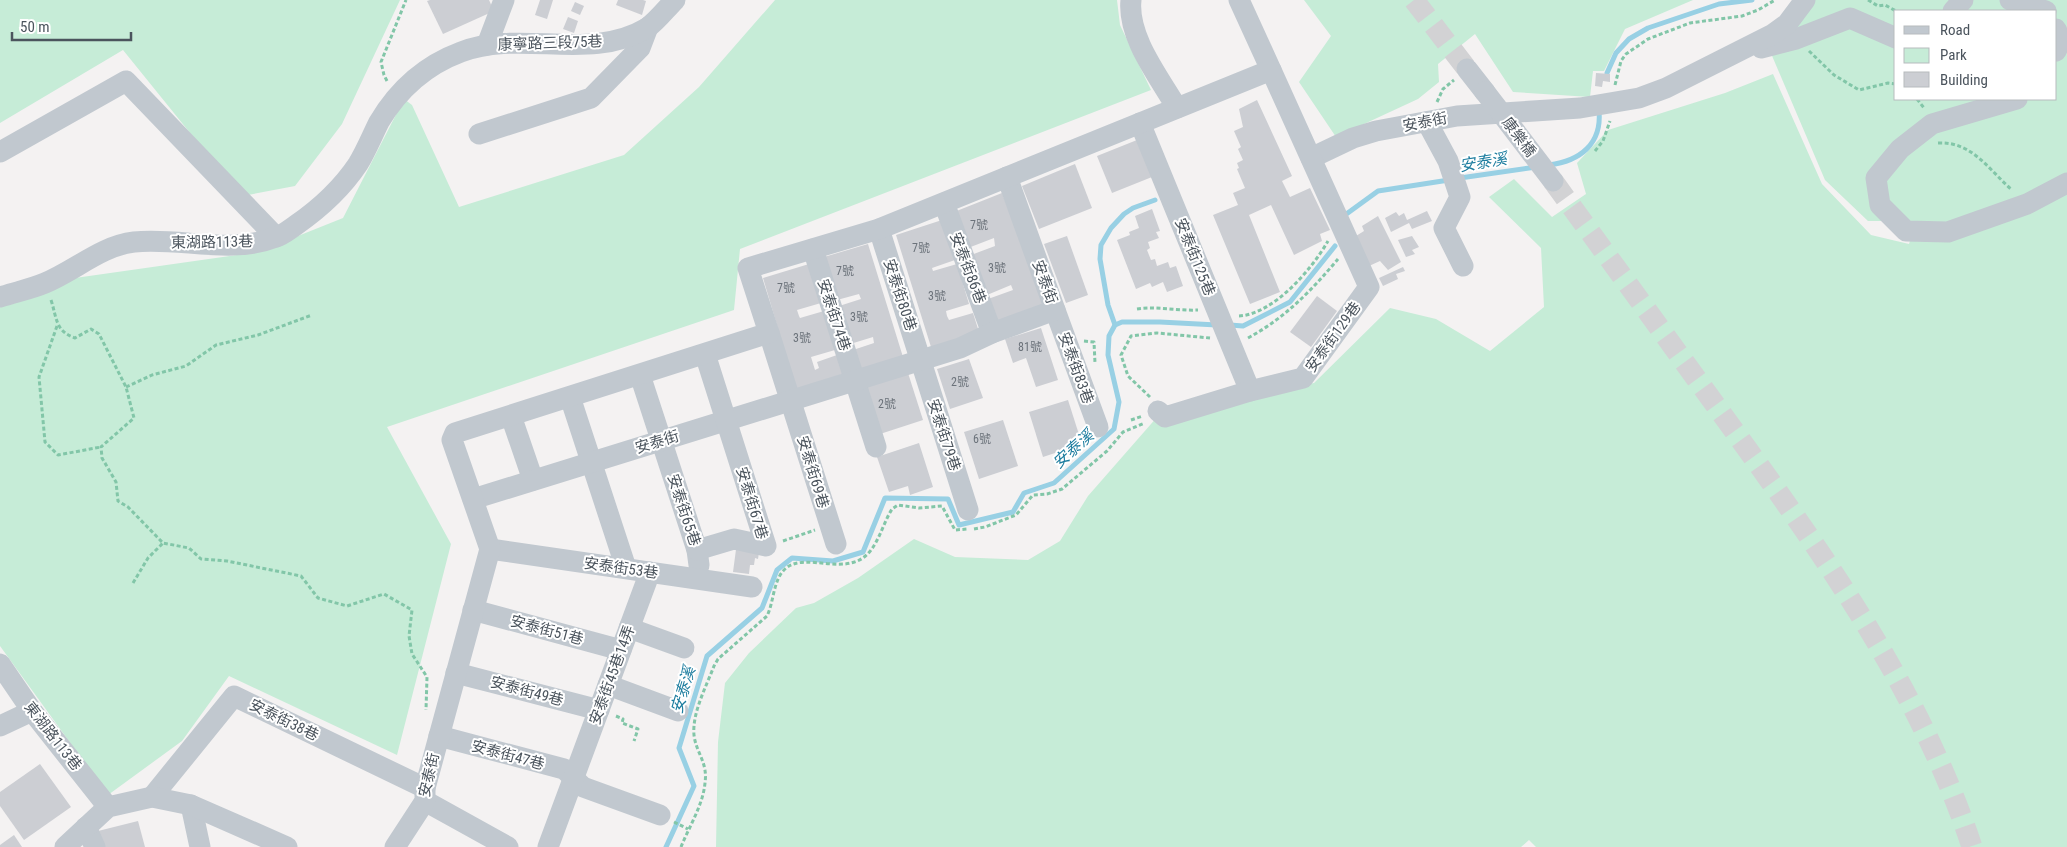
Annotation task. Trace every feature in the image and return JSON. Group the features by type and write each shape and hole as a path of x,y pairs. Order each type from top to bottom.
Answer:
{"street":[{"path":"487,45 504,0"},
{"name":"康寧路三段75巷","path":"396,96 415,78 437,63 462,51 487,45 516,43 587,45 622,39 648,27 675,0"},
{"path":"1131,0 1132,25 1135,35 1177,108"},
{"path":"1239,0 1311,158"},
{"name":"安泰街","path":"1311,158 1353,138 1457,116 1580,108 1638,98 1666,88 1773,34 1787,24 1805,0"},
{"path":"1954,10 1963,0"},
{"path":"2010,0 2043,10"},
{"path":"1734,54 1796,39 1850,18 1894,37"},
{"path":"479,134 591,98 640,48 648,27"},
{"path":"2057,31 2061,41 2057,49"},
{"name":"康樂橋","path":"1467,68 1553,181"},
{"path":"490,549 452,440 456,434 769,333 748,268 879,229 1271,70"},
{"path":"0,152 126,81 276,237"},
{"name":"東湖路113巷","path":"0,296 46,283 115,245 136,242 248,245 276,237 318,208 339,188 358,164 396,96"},
{"path":"2014,100 1932,124 1900,149 1876,178 1880,205 1906,231 1948,232 2027,204 2067,183"},
{"path":"1433,121 1460,197 1444,228 1463,266"},
{"name":"安泰街125巷","path":"1140,123 1250,391"},
{"name":"安泰街129巷","path":"1158,411 1166,417 1250,391 1303,378 1369,287 1311,158"},
{"name":"安泰街","path":"473,499 960,348 992,333 1055,310 1007,177"},
{"name":"安泰街86巷","path":"944,203 992,333"},
{"name":"安泰街80巷","path":"879,229 921,360"},
{"name":"安泰街74巷","path":"813,249 876,447"},
{"name":"安泰街83巷","path":"1055,310 1098,427"},
{"name":"安泰街69巷","path":"769,333 836,544"},
{"path":"705,354 726,420"},
{"name":"安泰街79巷","path":"921,360 968,510"},
{"name":"安泰街65巷","path":"640,375 697,550 701,580"},
{"path":"570,397 626,568"},
{"path":"511,416 533,480"},
{"name":"安泰街67巷","path":"697,550 734,539 766,546 726,420"},
{"name":"安泰街","path":"395,847 425,794 490,549"},
{"name":"安泰街53巷","path":"490,549 752,587"},
{"name":"安泰街45巷14弄","path":"548,847 650,572"},
{"name":"安泰街51巷","path":"473,610 621,650"},
{"path":"629,628 684,648"},
{"name":"東湖路113巷","path":"0,664 32,711 108,807"},
{"name":"安泰街49巷","path":"456,673 599,710"},
{"path":"608,685 678,711"},
{"name":"安泰街38巷","path":"152,797 234,696 425,794"},
{"path":"0,726 32,711"},
{"name":"安泰街47巷","path":"439,736 564,769 574,778"},
{"path":"574,778 583,787 660,815"},
{"path":"425,794 508,847"},
{"path":"66,847 108,807 152,797 191,805 287,847"},
{"path":"191,805 200,847"},
{"path":"86,827 95,847"}],"path":[{"path":"396,96 384,76 381,62 406,0"},
{"path":"1626,54 1648,39 1690,23 1742,16 1758,10 1775,0"},
{"path":"1868,0 1878,6 1885,5 1894,10"},
{"path":"1796,39 1834,75 1859,90 1888,83 1894,84"},
{"path":"1433,121 1438,96 1467,68"},
{"path":"1932,124 1929,143 1949,142 1971,150 2027,204"},
{"path":"1137,309 1151,307 1172,310 1200,310 1232,317 1257,313 1266,308 1296,283 1322,252 1328,241 1345,233"},
{"path":"46,283 57,325 39,377 45,442 58,455 101,447 134,418 126,387 99,334 91,328 75,338 65,334 57,325"},
{"path":"126,387 152,375 186,366 216,345 258,335 312,315"},
{"path":"101,447 102,458 116,482 118,501 128,507 163,543 189,548 201,559 227,561 301,576 318,598 340,604 348,606 384,594 412,610 409,636 412,654 427,677 426,714"},
{"path":"133,583 148,558 163,543"},
{"path":"599,710 623,719 622,724 638,729 634,741"}],"green space":[{"path":"0,0 400,0 342,124 295,186 248,195 199,144 123,50 0,123"},
{"path":"775,0 1117,0 1120,25 1151,90 740,249 734,310 387,427 451,544 397,755 229,676 182,741 108,795 0,646 0,304 75,278 258,252 343,218 404,99 412,105 459,207 624,155 699,87"},
{"path":"1304,0 1693,0 1625,29 1604,71 1593,71 1590,97 1513,92 1475,34 1438,64 1439,82 1418,99 1336,137 1299,82 1331,36"},
{"path":"1808,0 2067,0 2067,847 1536,847 1529,840 1521,847 716,847 718,742 725,683 749,653 796,608 814,603 858,578 914,539 955,557 1028,560 1060,541 1088,496 1158,416 1314,383 1390,308 1436,319 1490,351 1544,307 1541,248 1489,197 1514,179 1552,217 1586,194 1577,163 1608,130 1725,93 1773,74 1822,184 1871,235 1909,244 1916,221 1868,221 1825,180 1764,37"}],"building":[{"path":"489,0 494,11 443,34 427,1"},
{"path":"540,0 553,0 547,19 535,15"},
{"path":"618,0 646,1 642,15 616,5"},
{"path":"575,2 584,6 580,15 571,11"},
{"path":"568,17 578,21 574,33 563,29"},
{"path":"1596,73 1610,74 1610,82 1603,81 1602,87 1595,86"},
{"path":"1257,100 1292,176 1282,181 1290,197 1310,188 1330,230 1320,234 1322,241 1294,255 1271,205 1249,215 1280,292 1250,304 1213,215 1238,205 1233,193 1245,188 1237,169 1239,168 1237,163 1243,160 1238,149 1241,147 1234,131 1243,127 1239,109"},
{"path":"1137,140 1152,177 1112,193 1097,156"},
{"path":"1075,164 1092,208 1039,229 1022,186"},
{"path":"1002,193 1045,305 998,324 988,299 1013,290 1011,285 987,295 971,255 995,246 994,238 968,248 954,212"},
{"path":"1152,209 1160,231 1156,232 1159,238 1148,242 1150,248 1147,250 1151,260 1155,259 1157,266 1168,262 1170,268 1176,266 1183,286 1167,292 1163,282 1152,287 1150,283 1136,289 1117,240 1130,235 1129,232 1139,228 1135,216"},
{"path":"1427,211 1432,221 1412,229 1409,223 1391,232 1385,218 1396,212 1399,216 1404,213 1407,220"},
{"path":"1378,216 1401,262 1388,270 1380,261 1369,266 1356,236 1364,231 1362,226"},
{"path":"942,220 955,260 932,268 933,271 957,264 969,304 946,311 947,316 949,320 973,313 979,332 931,347 896,235"},
{"path":"1067,236 1088,295 1066,303 1044,244"},
{"path":"1412,236 1419,247 1412,250 1415,254 1406,257 1398,240"},
{"path":"868,244 903,357 859,370 853,350 874,343 873,337 847,345 836,307 861,299 859,294 837,300 824,257"},
{"path":"809,264 821,303 797,310 800,318 824,311 835,350 811,357 815,370 819,368 817,362 837,355 843,374 796,389 763,278"},
{"path":"1403,267 1405,271 1396,274 1398,279 1383,286 1379,278"},
{"path":"1317,296 1337,311 1311,347 1290,332"},
{"path":"1041,328 1058,380 1036,387 1026,358 1013,363 1005,339"},
{"path":"969,359 983,398 950,409 937,369"},
{"path":"908,373 923,420 877,435 862,388"},
{"path":"1068,400 1082,444 1043,457 1029,412"},
{"path":"1003,420 1018,466 979,479 964,432"},
{"path":"919,443 933,487 910,495 908,486 889,492 877,457"},
{"path":"737,542 760,546 758,559 755,558 754,565 750,565 749,574 733,572"},
{"path":"40,764 71,807 24,840 0,806 0,792"},
{"path":"138,821 145,847 98,847 94,832"},
{"path":"14,835 22,847 0,847 0,845"}],"waterway":[{"name":"安泰溪","path":"1607,73 1616,53 1629,39 1648,28 1719,4 1752,0"},
{"name":"安泰溪","path":"1549,165 1570,160 1587,149 1597,133 1599,111"},
{"name":"安泰溪","path":"1460,178 1536,167"},
{"name":"安泰溪","path":"1345,215 1378,191 1449,180"},
{"path":"1115,325 1108,305 1100,259 1101,245 1111,228 1124,214 1133,208 1155,200"},
{"name":"安泰溪","path":"1230,325 1243,326 1290,302 1335,246"},
{"name":"安泰溪","path":"666,847 694,786 679,748 707,656 762,608 777,570 792,558 833,561 863,552 885,498 948,499 959,525 1013,512 1024,493 1054,483 1114,429 1119,402 1108,355 1109,336 1115,325 1122,322 1217,325"}],"tunnel":[{"path":"1414,0 1467,69"},
{"path":"1553,181 1770,481 1870,630 1900,682 1927,736 1951,791 1972,847"}]}
